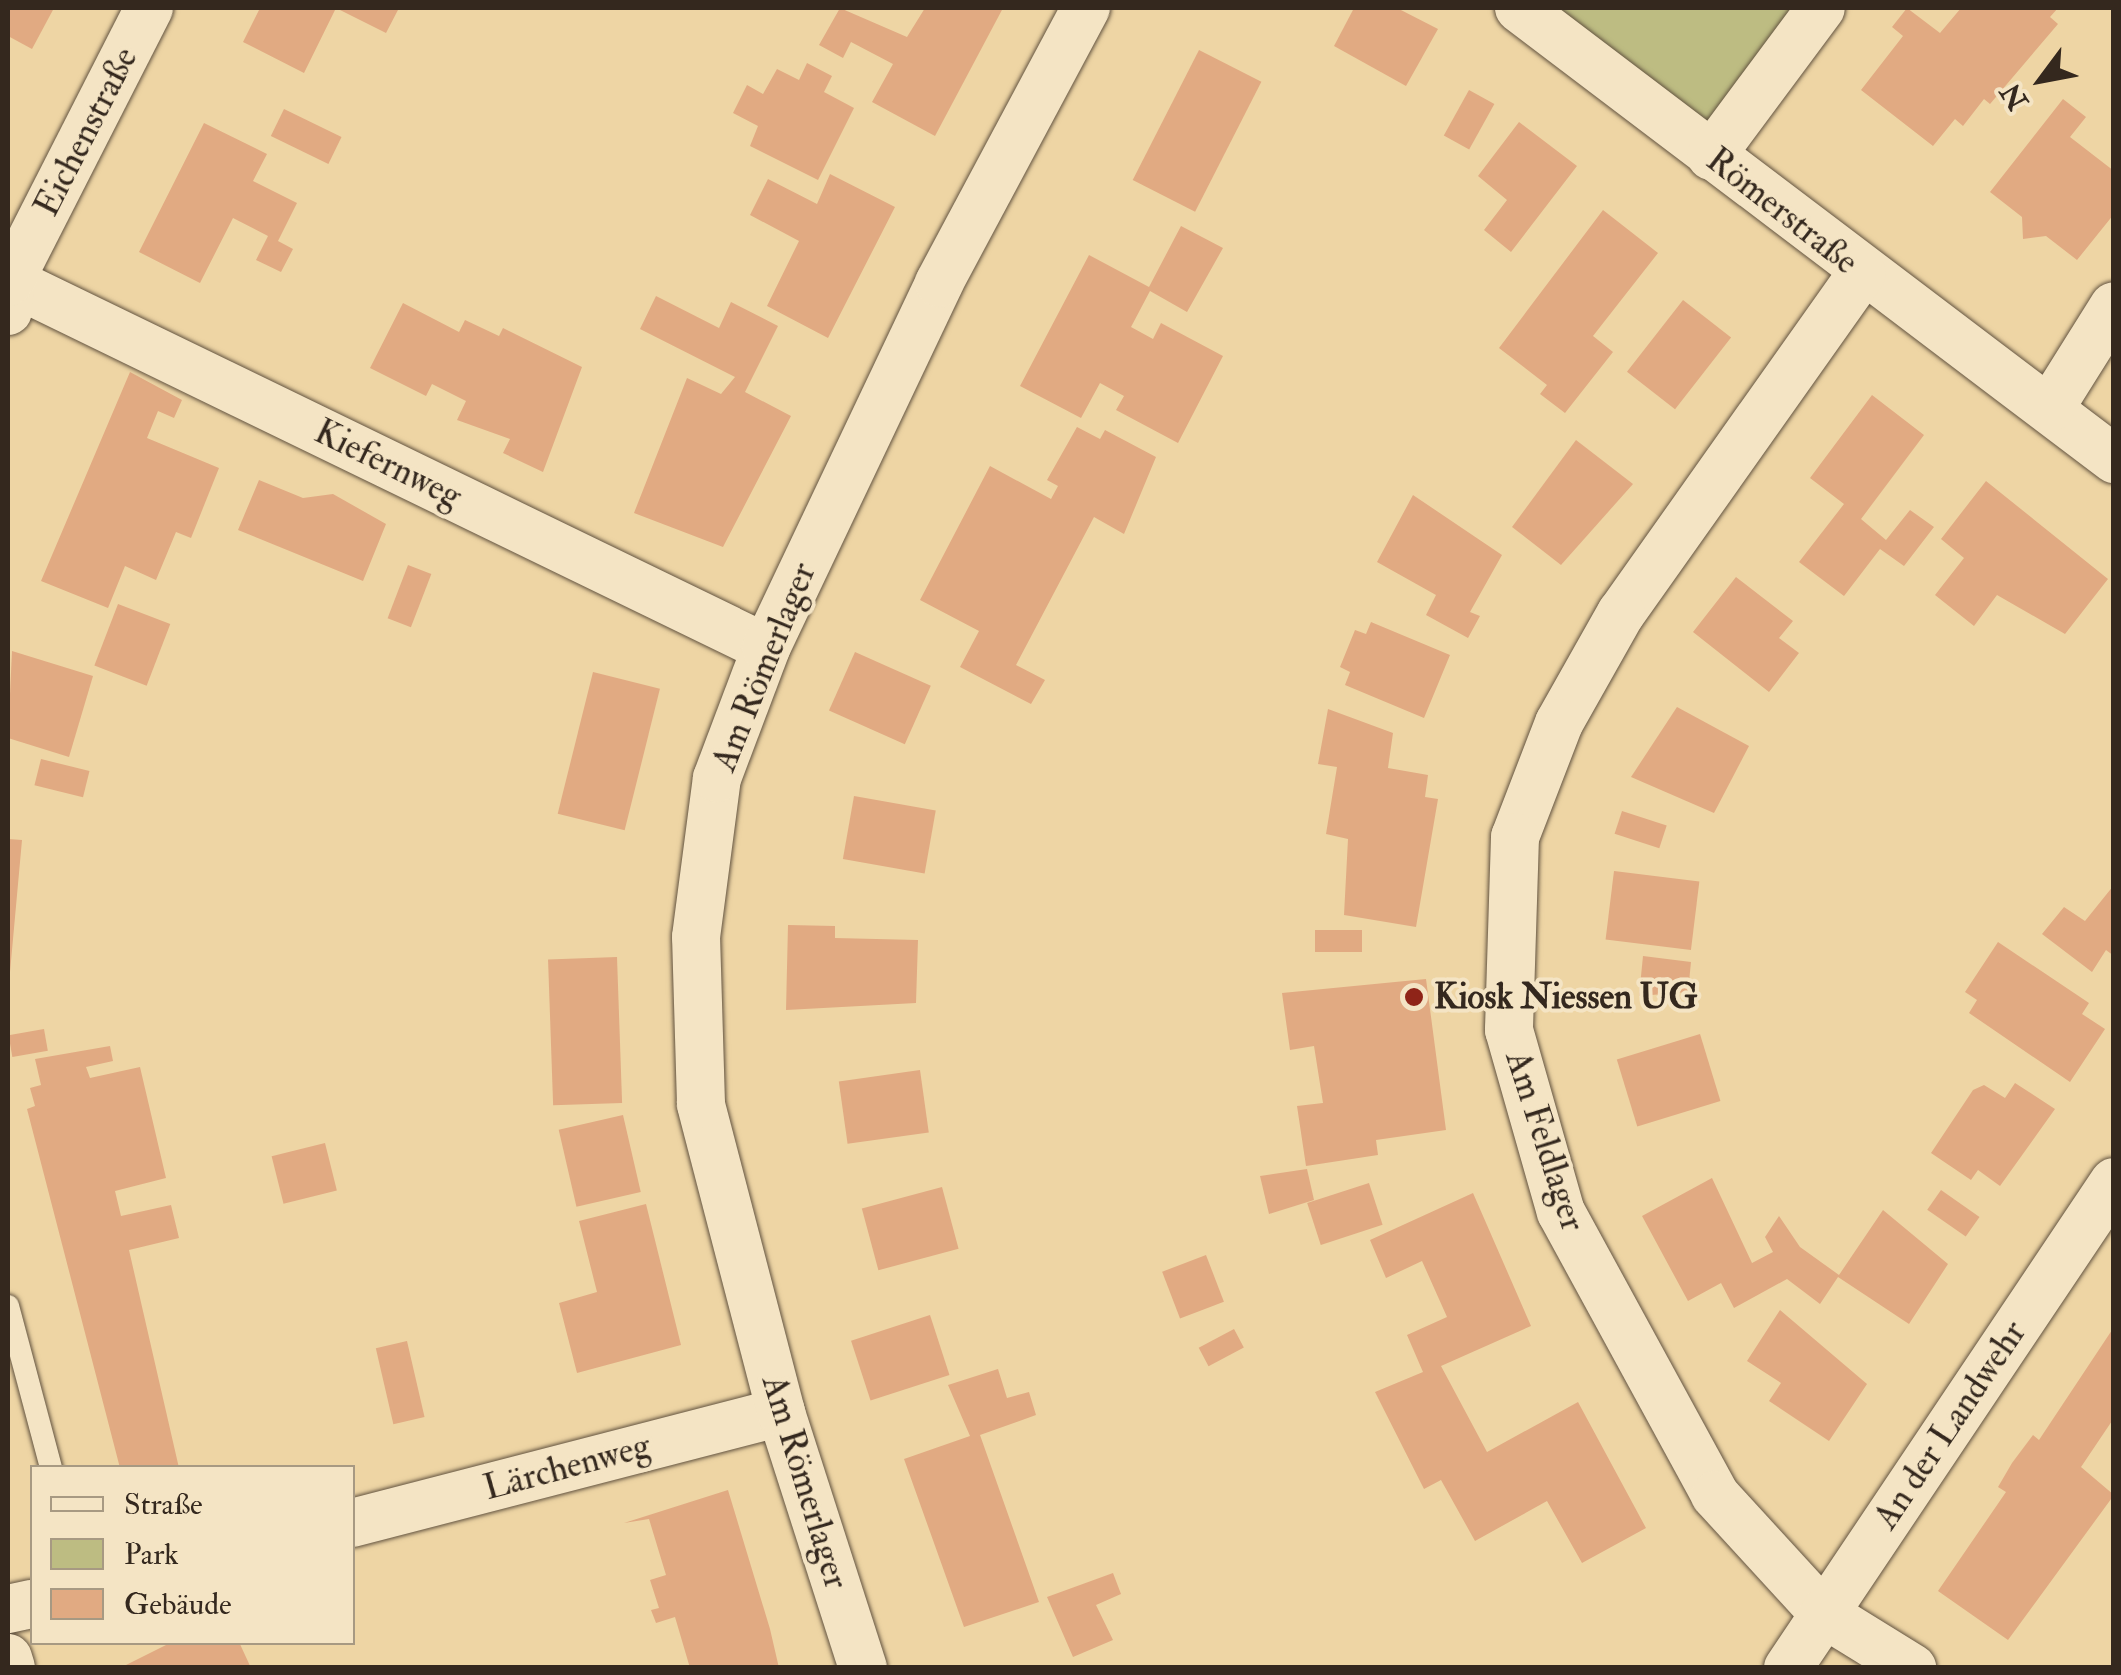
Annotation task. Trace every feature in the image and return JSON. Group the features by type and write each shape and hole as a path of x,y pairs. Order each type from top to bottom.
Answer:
{"street":[{"name":"Eichenstraße","path":"9,298 149,8"},
{"name":"Am Römerlager","path":"864,1668 781,1412 700,1104 696,938 717,778 766,648 939,283 1086,8"},
{"name":"Römerstraße","path":"1519,8 1862,273 2050,408 2114,459"},
{"path":"1711,156 1820,8"},
{"name":"Am Feldlager","path":"1862,273 1621,613 1559,722 1516,837 1509,1030 1561,1212 1716,1495 1823,1613 1912,1668"},
{"name":"Kiefernweg","path":"9,298 766,648"},
{"path":"2050,408 2114,306"},
{"name":"An der Landwehr","path":"1788,1668 2114,1182"},
{"name":"Lärchenweg","path":"355,1521 781,1412"},
{"path":"8,1658 11,1668"}],"lane":[{"path":"8,1306 50,1465"}],"green space":[{"path":"1519,8 1821,8 1711,156"}],"building":[{"path":"8,8 54,8 32,49 8,36"},
{"path":"260,8 336,8 304,73 243,42"},
{"path":"336,8 399,8 386,33"},
{"path":"840,8 907,37 925,8 1003,8 935,136 872,102 893,64 851,42 843,58 819,45"},
{"path":"1354,8 1397,8 1438,29 1406,86 1334,46"},
{"path":"1907,8 1940,33 1961,8 2058,8 2050,17 2058,24 1990,104 1984,99 1963,126 1955,119 1933,146 1861,90 1903,36 1892,27"},
{"path":"1199,50 1261,82 1195,212 1133,180"},
{"path":"807,63 832,76 824,92 854,108 818,180 750,146 758,126 733,113 747,85 763,94 777,69 799,80"},
{"path":"1469,90 1494,104 1469,150 1444,135"},
{"path":"2063,99 2086,117 2070,137 2114,171 2114,214 2077,260 2046,236 2023,239 2022,217 1990,192"},
{"path":"284,109 342,137 328,164 271,136"},
{"path":"1519,122 1577,166 1511,252 1484,230 1507,200 1478,176"},
{"path":"204,123 267,154 253,181 297,203 278,241 293,249 281,272 256,260 268,236 233,218 200,283 139,252"},
{"path":"830,174 895,207 828,338 767,306 799,241 750,215 768,179 817,204"},
{"path":"1603,210 1658,253 1593,336 1613,352 1565,413 1540,394 1547,385 1499,348"},
{"path":"1181,226 1223,248 1187,312 1150,291 1131,327 1153,339 1161,323 1223,356 1178,443 1116,410 1124,396 1100,383 1081,418 1020,386 1089,255 1149,287"},
{"path":"656,296 719,328 731,302 778,326 745,392 791,416 723,547 634,513 687,378 721,394 735,377 640,329"},
{"path":"1683,300 1731,338 1675,409 1627,372"},
{"path":"403,303 459,332 465,320 499,336 503,328 582,367 543,472 503,453 510,439 457,420 466,401 432,384 426,396 370,368"},
{"path":"130,372 182,400 174,418 158,411 147,438 219,468 191,538 176,532 156,580 125,566 108,608 41,581"},
{"path":"1872,395 1924,435 1861,519 1886,540 1910,510 1934,527 1904,566 1880,549 1844,596 1799,562 1844,504 1810,478"},
{"path":"1077,427 1100,439 1105,430 1156,457 1124,534 1094,517 1016,665 1045,680 1031,704 960,667 979,631 920,600 990,466 1051,499 1058,486 1047,480"},
{"path":"1576,440 1633,484 1561,565 1512,527"},
{"path":"259,480 303,498 333,494 386,524 363,581 238,530"},
{"path":"1986,481 2108,579 2065,634 1997,595 1974,626 1935,595 1964,558 1941,539"},
{"path":"1413,495 1502,555 1470,612 1480,616 1468,638 1426,615 1436,595 1377,562"},
{"path":"408,565 431,574 411,627 388,618"},
{"path":"1736,577 1793,621 1779,638 1799,653 1769,692 1693,632"},
{"path":"118,604 170,624 147,686 94,666"},
{"path":"1371,622 1450,655 1424,718 1345,685 1350,672 1340,667 1355,630 1366,634"},
{"path":"12,651 93,676 69,757 8,738"},
{"path":"855,652 931,686 905,744 829,710"},
{"path":"593,672 660,689 625,830 558,814"},
{"path":"1677,707 1749,746 1714,813 1631,777"},
{"path":"1328,709 1393,733 1388,768 1428,775 1425,797 1438,799 1416,927 1344,915 1348,839 1326,834 1337,767 1318,764"},
{"path":"41,759 90,771 83,797 34,785"},
{"path":"854,796 936,810 925,873 843,859"},
{"path":"1622,811 1667,826 1659,848 1615,834"},
{"path":"8,839 22,840 10,972 8,972"},
{"path":"1614,871 1699,881 1691,950 1606,939"},
{"path":"2114,885 2114,956 2106,950 2092,972 2042,934 2064,907 2085,921"},
{"path":"788,925 835,926 835,938 918,940 916,1003 786,1010"},
{"path":"1315,930 1362,930 1362,952 1315,952"},
{"path":"1998,942 2089,1003 2082,1014 2105,1029 2070,1082 1969,1013 1977,1000 1965,992"},
{"path":"1643,956 1691,962 1688,992 1639,996"},
{"path":"617,957 622,1103 553,1105 548,959"},
{"path":"1426,979 1446,1130 1376,1140 1378,1155 1306,1166 1297,1106 1323,1103 1314,1046 1290,1050 1282,993"},
{"path":"44,1029 48,1051 12,1057 9,1035"},
{"path":"1700,1034 1720,1101 1637,1126 1617,1059"},
{"path":"110,1046 113,1061 86,1067 90,1078 140,1067 166,1178 115,1191 121,1216 171,1205 179,1238 129,1250 178,1465 119,1465 27,1109 35,1106 30,1088 41,1085 35,1059"},
{"path":"920,1070 929,1132 848,1144 839,1081"},
{"path":"2015,1083 2055,1109 2000,1186 1978,1170 1971,1180 1931,1153 1973,1090 1984,1085 2005,1098"},
{"path":"623,1115 641,1192 576,1207 559,1130"},
{"path":"325,1143 337,1191 283,1204 272,1156"},
{"path":"1307,1169 1314,1200 1269,1214 1260,1176"},
{"path":"1712,1178 1752,1263 1773,1252 1765,1237 1779,1216 1800,1247 1839,1275 1883,1210 1948,1264 1909,1324 1838,1277 1820,1304 1787,1279 1734,1308 1721,1283 1688,1301 1642,1216"},
{"path":"1369,1183 1383,1225 1321,1245 1307,1203"},
{"path":"942,1187 959,1249 878,1270 862,1208"},
{"path":"1941,1190 1980,1217 1966,1237 1927,1210"},
{"path":"1473,1193 1531,1326 1441,1366 1487,1452 1578,1402 1646,1528 1582,1563 1547,1501 1475,1541 1441,1480 1424,1489 1375,1392 1423,1372 1407,1335 1447,1317 1422,1261 1386,1278 1370,1240"},
{"path":"646,1204 681,1345 577,1373 559,1303 597,1292 579,1221"},
{"path":"1206,1255 1224,1302 1180,1319 1162,1272"},
{"path":"1780,1310 1867,1384 1829,1441 1769,1401 1781,1383 1747,1361"},
{"path":"930,1315 949,1375 871,1401 851,1341"},
{"path":"2114,1327 2114,1418 2081,1467 2114,1495 2008,1640 1938,1591 2006,1492 1998,1487 2012,1463 2033,1435 2039,1440"},
{"path":"1234,1329 1244,1348 1209,1366 1199,1348"},
{"path":"407,1341 425,1417 393,1424 376,1348"},
{"path":"998,1369 1007,1398 1029,1392 1036,1415 980,1435 1039,1602 964,1627 904,1459 970,1436 948,1385"},
{"path":"728,1490 779,1668 690,1668 675,1617 656,1623 651,1610 659,1608 650,1580 666,1575 649,1519 624,1523"},
{"path":"1113,1573 1121,1594 1096,1605 1113,1640 1073,1657 1047,1597"},
{"path":"166,1645 240,1645 251,1668 120,1668"}],"place":[{"name":"Kiosk Niessen UG","path":"1414,997"}]}
